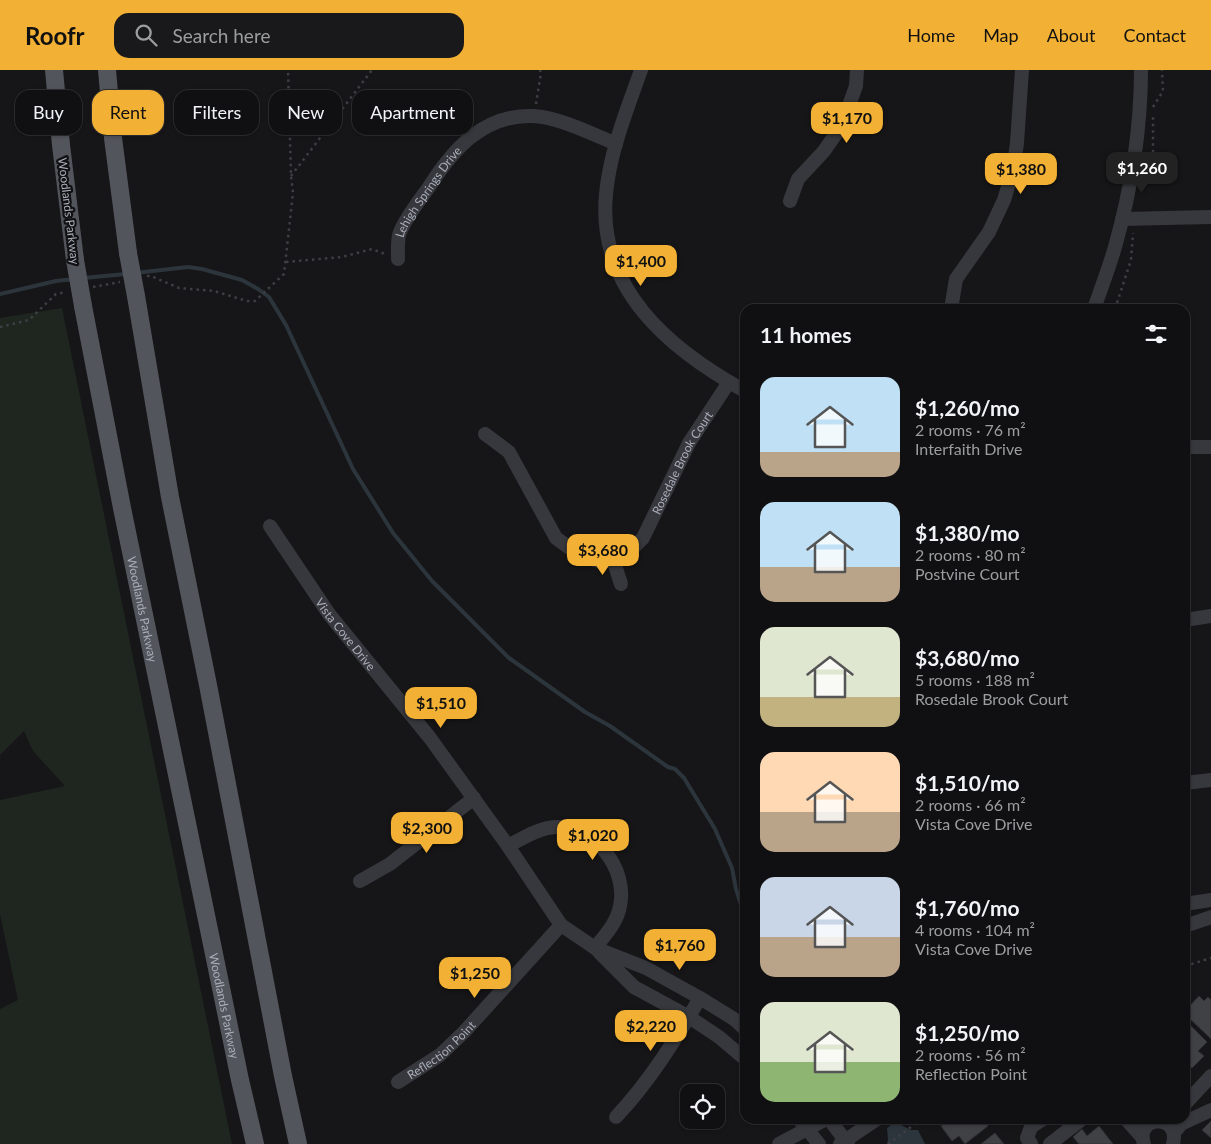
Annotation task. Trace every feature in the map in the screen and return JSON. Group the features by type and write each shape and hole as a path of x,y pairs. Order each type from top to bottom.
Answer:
{"main road":[{"name":"Woodlands Parkway","path":"54,70 75,260 83,306 122,508 240,1080 255,1144"},
{"path":"107,70 113,138 128,253 170,497 283,1076 298,1144"}],"street":[{"path":"641,70 616,144 606,194 605,218 613,260 630,296 659,330 700,364 740,388"},
{"path":"790,201 798,179 824,151 842,125 856,86 857,70"},
{"path":"952,303 956,279 989,232 1004,200 1013,170 1017,143 1022,70"},
{"path":"1096,304 1115,248 1135,152 1141,70"},
{"name":"Lehigh Springs Drive","path":"398,258 399,233 452,153 480,129 496,121 534,116 588,132 616,144"},
{"path":"1122,219 1211,217"},
{"name":"Rosedale Brook Court","path":"613,559 624,556 643,538 689,443 729,382"},
{"path":"485,434 509,452 556,538 578,554 600,562 613,559 621,584"},
{"path":"1190,447 1211,447"},
{"name":"Vista Cove Drive","path":"270,526 329,614 430,738 474,798 561,925 595,948 634,987 689,1017 719,1037 740,1055"},
{"path":"1190,619 1211,616"},
{"path":"1190,782 1211,780"},
{"path":"360,881 390,864 474,798"},
{"path":"508,846 537,831 557,827 574,829 588,835 599,845 617,873 621,904 616,920 595,948"},
{"path":"1190,903 1211,900"},
{"path":"1190,924 1211,917"},
{"name":"Reflection Point","path":"398,1082 440,1055 464,1032 561,925"},
{"name":"Vista Cove Drive","path":"595,948 646,968 700,998 740,1024"},
{"path":"616,1117 636,1096 662,1060 700,998"},
{"path":"1190,1099 1211,1076"},
{"path":"1190,1120 1211,1110"},
{"path":"779,1144 803,1124 820,1144"},
{"path":"831,1124 844,1143 870,1124"},
{"path":"1031,1144 1026,1138 1031,1127 1035,1124"},
{"path":"1050,1144 1076,1124"},
{"path":"1130,1124 1143,1141"},
{"path":"1143,1141 1143,1132 1149,1124 1166,1126 1181,1124"}],"path":[{"path":"255,301 284,274 286,262 293,193 288,70"},
{"path":"291,176 372,70"},
{"path":"534,116 540,70"},
{"path":"286,262 342,257 372,249 398,258"},
{"path":"1190,964 1211,958"},
{"path":"888,1144 916,1124"}],"shaded area":[{"path":"62,308 232,1144 0,1144 0,1009 18,1000 0,914 0,800 65,786 33,751 24,731 0,755 0,318"},
{"path":"892,1124 899,1124 911,1130 918,1130 925,1144 887,1144 887,1128"}],"building":[{"path":"1199,996 1204,1001 1208,997 1211,1000 1211,1039 1190,1019 1190,1006"},
{"path":"1190,1025 1207,1042 1198,1051 1204,1056 1192,1068 1190,1066"},
{"path":"1211,1121 1211,1138 1202,1130"},
{"path":"944,1124 986,1124 988,1126 965,1144 959,1136 952,1141 941,1126"},
{"path":"1099,1126 1113,1144 1079,1144 1073,1137 1082,1129 1087,1136"},
{"path":"995,1133 1004,1144 981,1144"}],"waterway":[{"path":"135,273 188,267 202,269 242,280 269,297 286,325 353,469 393,533 432,581 509,658 585,712 610,726 668,767 675,769 684,778 715,829 732,868 740,902"},
{"path":"83,278 126,274"},
{"path":"0,294 56,281 74,279"}]}
